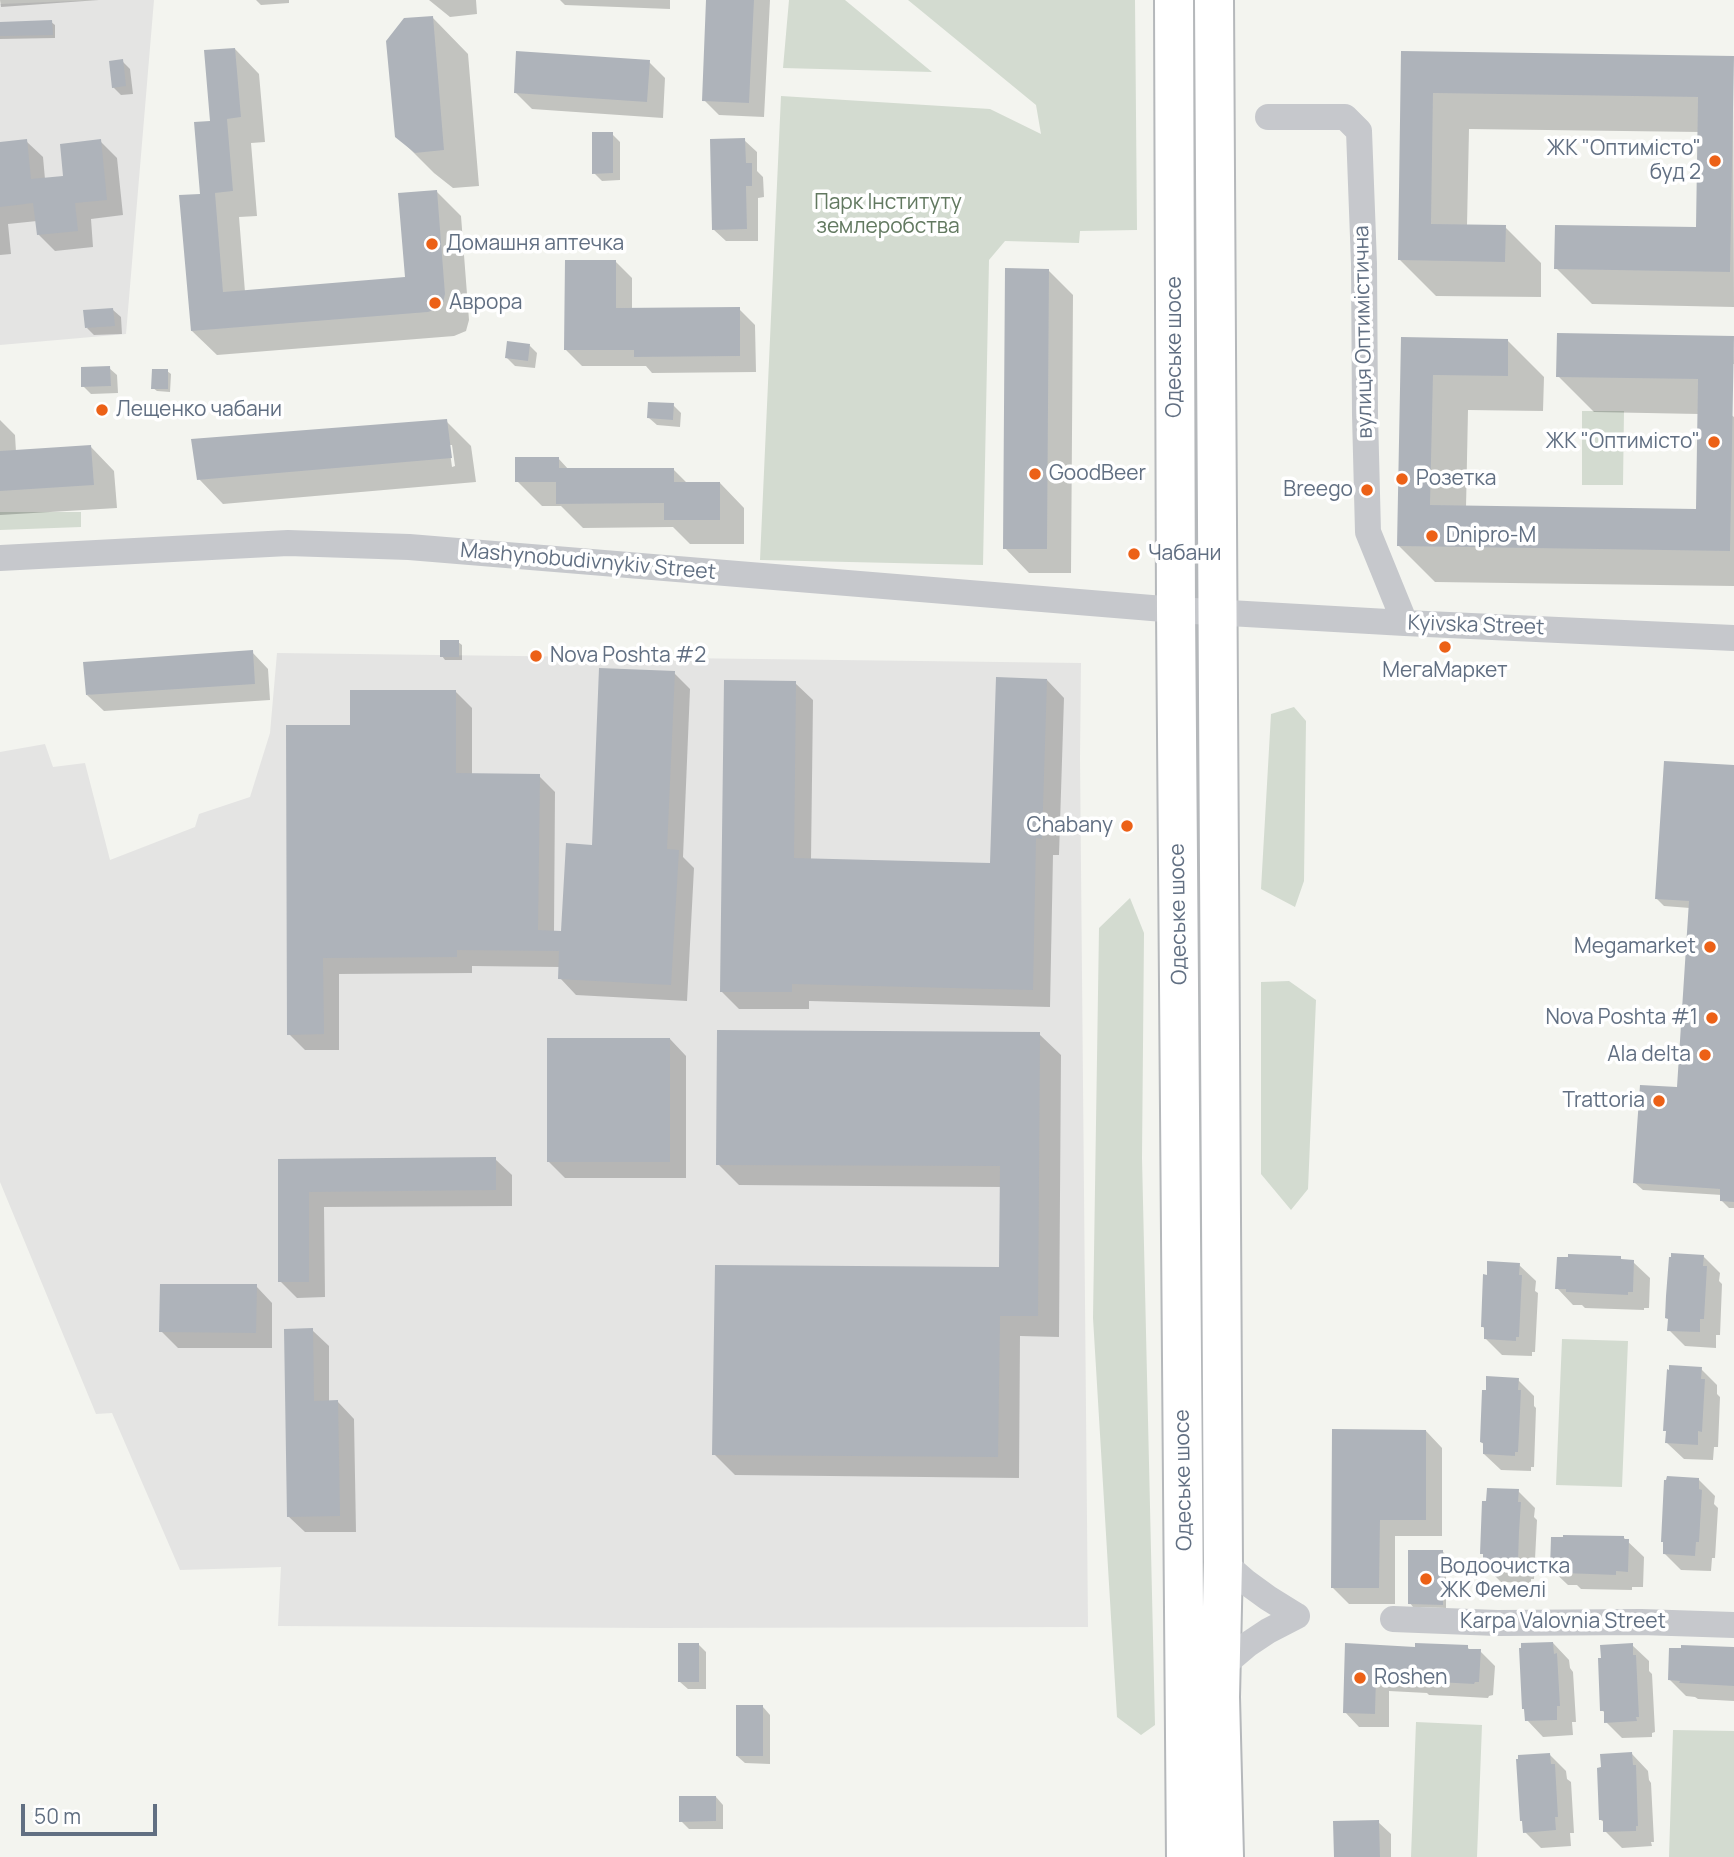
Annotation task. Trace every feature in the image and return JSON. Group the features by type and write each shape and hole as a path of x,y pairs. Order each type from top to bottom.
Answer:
{"highway":[{"name":"Одеське шосе","path":"1174,0 1186,1842"},
{"name":"Одеське шосе","path":"1213,0 1223,1562 1220,1697 1224,1841"}],"street":[{"name":"вулиця Оптимістична","path":"1268,117 1345,117 1359,131 1368,533 1405,623"},
{"name":"Mashynobudivnykiv Street","path":"0,558 288,543 410,548 1217,613"},
{"name":"Kyivska Street","path":"1217,613 1734,638"},
{"path":"1221,1667 1257,1638 1297,1616 1257,1590 1223,1562"},
{"name":"Karpa Valovnia Street","path":"1393,1619 1497,1623 1641,1622 1734,1625"}],"shaded area":[{"path":"154,0 126,334 0,345 0,4"},
{"path":"277,653 1081,663 1088,1627 278,1626 281,1567 180,1570 112,1413 96,1414 0,1182 0,752 45,744 53,767 85,763 110,860 195,827 199,814 250,797 270,733"}],"green space":[{"path":"789,0 845,0 932,72 783,68"},
{"name":"Парк Інституту землеробства","path":"908,0 1135,0 1137,230 1080,231 1079,243 1005,241 989,260 983,565 760,560 781,96 990,109 1041,134 1036,105"},
{"path":"1582,411 1624,411 1623,485 1582,485"},
{"path":"0,512 81,512 81,527 0,530"},
{"path":"1294,707 1306,721 1304,881 1295,907 1261,889 1271,714"},
{"path":"1130,898 1144,933 1142,1158 1155,1725 1141,1735 1117,1717 1093,1318 1099,928"},
{"path":"1289,981 1316,1000 1308,1189 1291,1210 1261,1174 1261,982"},
{"path":"1562,1339 1628,1341 1622,1487 1556,1485"},
{"path":"1416,1722 1482,1725 1477,1857 1411,1857"},
{"path":"1673,1730 1734,1731 1734,1857 1669,1857"}],"building":[{"path":"706,0 754,0 749,103 702,101"},
{"path":"433,16 444,150 415,153 395,137 386,41 404,18"},
{"path":"52,20 53,35 0,36 0,22"},
{"path":"235,48 241,117 227,119 233,191 215,193 223,292 405,277 398,193 437,190 445,294 442,307 428,312 191,331 179,195 200,194 194,122 210,121 204,50"},
{"path":"516,51 650,60 647,102 514,93"},
{"name":"ЖК \"Оптимісто\" буд 2","path":"1401,51 1734,56 1730,272 1554,269 1555,225 1696,227 1698,97 1433,93 1431,224 1506,225 1505,262 1398,260"},
{"path":"123,59 126,86 112,88 109,61"},
{"path":"592,132 613,132 613,173 592,174"},
{"path":"745,138 746,163 752,163 752,186 746,186 747,229 712,230 710,139"},
{"path":"27,139 31,179 63,176 60,144 101,139 107,200 75,203 78,231 37,235 33,203 0,207 0,142"},
{"path":"565,260 616,260 616,308 740,307 740,356 634,357 634,350 564,350"},
{"path":"1005,268 1049,269 1047,549 1003,549"},
{"path":"113,308 115,326 85,328 83,310"},
{"name":"ЖК \"Оптимісто\"","path":"1557,333 1734,336 1730,551 1397,546 1401,337 1508,339 1508,376 1433,375 1430,505 1696,509 1698,379 1556,377"},
{"path":"507,341 530,344 528,361 505,358"},
{"path":"110,366 111,386 81,387 81,367"},
{"path":"152,369 168,369 168,389 151,389"},
{"path":"648,402 674,403 673,420 647,418"},
{"path":"447,419 452,458 197,480 191,439"},
{"path":"91,445 94,485 0,491 0,451"},
{"path":"515,457 559,457 559,468 674,468 674,482 720,482 720,520 664,520 664,503 556,504 556,482 515,482"},
{"path":"440,640 459,640 459,657 440,657"},
{"path":"253,650 255,684 86,695 83,662"},
{"path":"599,668 675,671 667,849 679,850 671,985 558,979 559,951 457,950 457,957 323,958 324,1034 287,1035 286,725 350,725 350,690 456,690 456,773 540,774 538,930 561,931 566,843 592,845"},
{"path":"996,677 1047,679 1042,839 1036,838 1033,990 792,984 792,992 720,992 724,680 796,681 794,858 990,863"},
{"name":"Megamarket","path":"1664,761 1734,765 1734,1202 1720,1201 1720,1189 1633,1183 1640,1085 1677,1087 1689,901 1655,899"},
{"path":"717,1030 1040,1032 1038,1316 1000,1316 998,1457 712,1455 715,1265 999,1267 1000,1166 716,1165"},
{"path":"547,1038 670,1038 670,1162 547,1162"},
{"path":"496,1157 496,1190 309,1192 309,1282 278,1282 278,1159"},
{"path":"1671,1253 1704,1255 1703,1266 1707,1266 1704,1319 1700,1319 1700,1332 1667,1331 1666,1296"},
{"path":"1568,1254 1621,1256 1621,1259 1634,1260 1633,1292 1628,1292 1628,1295 1555,1289 1557,1257 1568,1257"},
{"path":"1487,1261 1520,1263 1519,1275 1522,1275 1519,1337 1516,1337 1516,1341 1484,1339 1484,1327 1481,1327 1483,1274 1487,1275"},
{"path":"160,1284 257,1284 256,1333 159,1332"},
{"path":"313,1328 314,1401 338,1400 340,1516 287,1517 284,1329"},
{"path":"1669,1365 1702,1367 1701,1379 1705,1379 1702,1432 1698,1431 1698,1445 1665,1443 1666,1431 1663,1431"},
{"path":"1486,1376 1519,1378 1518,1390 1521,1390 1518,1452 1515,1452 1515,1456 1483,1454 1483,1443 1480,1442 1482,1390 1486,1390"},
{"path":"1332,1429 1426,1430 1426,1520 1380,1520 1379,1588 1331,1588"},
{"path":"1667,1476 1699,1478 1699,1489 1702,1490 1699,1542 1696,1542 1695,1556 1663,1554 1661,1542 1664,1480"},
{"path":"1487,1488 1519,1489 1518,1502 1521,1502 1518,1563 1515,1563 1515,1567 1483,1566 1483,1554 1480,1554 1482,1501 1486,1501"},
{"path":"1624,1536 1624,1539 1629,1539 1628,1572 1616,1571 1616,1575 1563,1573 1563,1570 1550,1569 1551,1537"},
{"name":"Водоочистка ЖК Фемелі","path":"1408,1550 1443,1550 1443,1605 1408,1604"},
{"path":"1553,1642 1554,1654 1557,1653 1560,1706 1557,1706 1557,1720 1525,1721 1519,1648 1521,1643"},
{"path":"678,1643 699,1643 699,1682 678,1682"},
{"path":"1345,1643 1415,1647 1415,1643 1468,1645 1468,1649 1481,1649 1479,1682 1474,1684 1376,1677 1375,1714 1343,1713"},
{"path":"1633,1643 1639,1717 1636,1717 1637,1721 1604,1723 1604,1711 1600,1711 1600,1645"},
{"path":"1681,1645 1734,1647 1734,1686 1668,1680 1669,1648 1681,1648"},
{"path":"736,1705 763,1705 763,1756 736,1756"},
{"path":"1632,1752 1633,1765 1636,1765 1638,1826 1636,1831 1603,1832 1603,1820 1599,1820 1597,1768 1601,1767 1600,1754"},
{"path":"1550,1753 1551,1764 1555,1764 1558,1817 1555,1817 1556,1830 1523,1833 1516,1759 1518,1755"},
{"path":"679,1796 716,1796 716,1821 679,1822"},
{"path":"1379,1820 1380,1857 1334,1857 1333,1821"}],"place":[{"name":"ЖК \"Оптимісто\" буд 2","path":"1715,161"},
{"name":"Домашня аптечка","path":"432,244"},
{"name":"Аврора","path":"435,303"},
{"name":"Лещенко чабани","path":"102,410"},
{"name":"ЖК \"Оптимісто\"","path":"1714,442"},
{"name":"GoodBeer","path":"1035,474"},
{"name":"Розетка","path":"1402,479"},
{"name":"Breego","path":"1367,490"},
{"name":"Dnipro-M","path":"1432,536"},
{"name":"Чабани","path":"1134,554"},
{"name":"МегаМаркет","path":"1445,647"},
{"name":"Nova Poshta #2","path":"536,656"},
{"name":"Chabany","path":"1127,826"},
{"name":"Megamarket","path":"1710,947"},
{"name":"Nova Poshta #1","path":"1712,1018"},
{"name":"Ala delta","path":"1705,1055"},
{"name":"Trattoria","path":"1659,1101"},
{"name":"Водоочистка ЖК Фемелі","path":"1426,1579"},
{"name":"Roshen","path":"1360,1678"}]}
